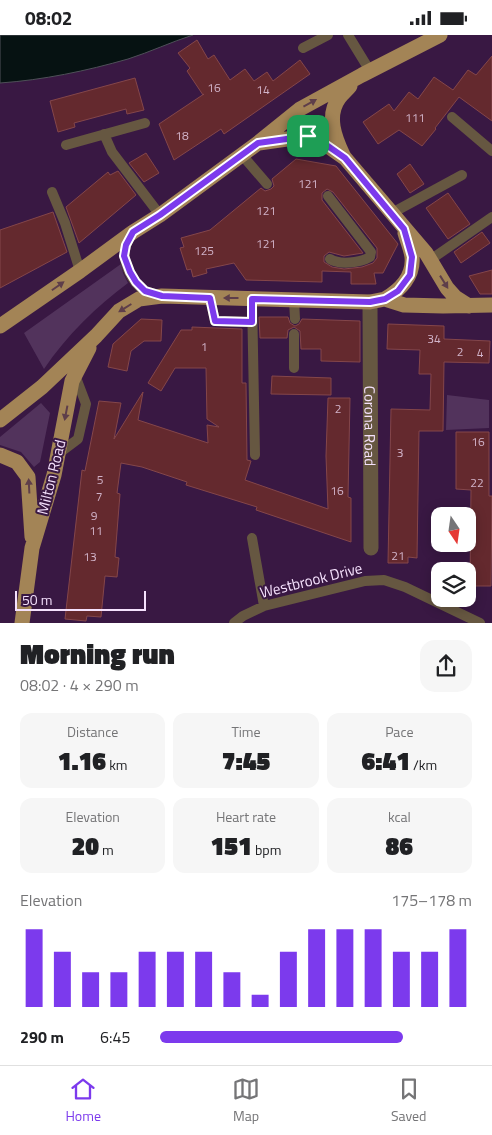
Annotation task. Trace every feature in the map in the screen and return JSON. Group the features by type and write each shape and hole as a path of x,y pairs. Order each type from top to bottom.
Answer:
{"main road":[{"path":"0,326 160,215 258,143 300,109 440,35"},
{"path":"366,73 338,98 333,116 333,135 345,158 430,260 447,288 455,297 469,306"},
{"path":"258,143 308,136 325,144 345,158"},
{"path":"378,301 398,291 410,275 412,257 404,229"},
{"path":"0,420 42,387 96,336 119,311 140,299 162,296 378,301 404,305 492,305"},
{"name":"Milton Road","path":"22,623 32,548 58,454 72,381 96,336"},
{"path":"0,455 17,462 28,477 32,548"}],"street":[{"name":"Corona Road","path":"370,548 378,301"}],"lane":[{"path":"302,48 328,35"},
{"path":"348,35 366,73"},
{"path":"452,117 492,151"},
{"path":"66,145 145,123"},
{"path":"104,134 112,152 160,215"},
{"path":"242,155 267,184"},
{"path":"392,213 462,175"},
{"path":"52,192 65,223 80,271"},
{"path":"328,196 371,252 370,257 365,261 339,263 330,259"},
{"path":"430,260 492,217"},
{"path":"133,232 126,245 124,256 130,272 145,291 162,296"},
{"path":"210,298 215,321 252,322"},
{"path":"252,299 255,455"},
{"path":"294,300 295,319"},
{"path":"294,334 294,368"},
{"path":"252,538 264,607"},
{"name":"Westbrook Drive","path":"234,623 243,615 264,607 365,581 384,580 405,587 480,623"}],"shaded area":[{"path":"0,35 193,35 128,59 96,67 48,77 0,83"},
{"path":"121,264 128,283 83,322 44,369 24,333"},
{"path":"447,395 489,400 489,428 446,430"},
{"path":"41,403 50,413 40,462 34,467 21,452 0,445 0,437"}],"building":[{"path":"197,40 208,59 214,55 230,80 245,69 254,81 267,72 273,81 300,60 310,74 224,134 221,129 174,160 159,124 203,95 187,71 190,68 178,53"},
{"path":"492,56 492,121 459,97 422,146 399,130 378,144 363,122 389,104 394,111 409,92 418,99 434,77 453,90 468,70 476,75"},
{"path":"135,78 144,110 127,114 126,109 74,123 75,127 58,132 50,101"},
{"path":"146,153 159,173 144,182 129,163"},
{"path":"296,159 336,166 398,244 383,273 374,273 376,284 351,284 351,272 322,271 322,282 246,280 234,263 206,269 207,273 193,277 191,269 187,270 180,248 184,247 181,238 210,230 261,188 265,191 271,189 274,186 272,179","holes":["327,189 333,192 377,248 377,258 373,263 362,267 344,269 332,267 324,262 324,256 329,252 344,256 363,253 322,200 322,193"]},
{"path":"410,164 424,184 410,193 397,174"},
{"path":"118,171 136,195 79,243 66,207 108,172 110,175"},
{"path":"448,193 470,224 448,239 426,208"},
{"path":"53,212 67,252 0,288 0,230"},
{"path":"482,232 490,243 461,263 454,252"},
{"path":"492,270 492,294 480,294 469,276"},
{"path":"259,317 288,317 290,323 295,326 302,319 360,321 360,362 321,361 321,349 301,349 300,331 294,327 288,330 287,338 260,338"},
{"path":"141,319 162,320 161,341 144,341 131,351 127,371 108,367 113,344"},
{"path":"388,324 444,326 444,339 490,341 489,363 444,362 443,431 419,431 417,558 408,557 408,563 388,563 391,409 430,410 431,374 419,374 420,350 387,349"},
{"path":"192,327 242,329 242,383 246,383 247,460 251,461 245,480 328,509 326,456 328,398 350,398 348,497 351,498 351,542 256,510 257,507 186,485 187,482 142,467 121,463 117,493 120,494 115,557 119,558 117,577 105,576 101,617 87,616 86,621 65,619 82,470 85,471 99,401 121,403 114,439 143,392 138,420 208,443 207,425 219,427 207,419 206,368 175,368 161,391 148,383 181,330 192,330"},
{"path":"272,376 331,378 331,395 271,394"},
{"path":"456,432 489,432 489,496 492,496 491,586 476,586 476,562 470,562 470,553 476,553 476,507 471,507 471,490 456,489"}],"route":[{"path":"308,136 325,144 345,158 404,229 412,257 410,275 398,291 385,299 370,302 252,299 252,322 215,321 210,298 162,296 145,291 136,282 124,256 126,245 133,232 160,215 258,143 308,136"}]}
